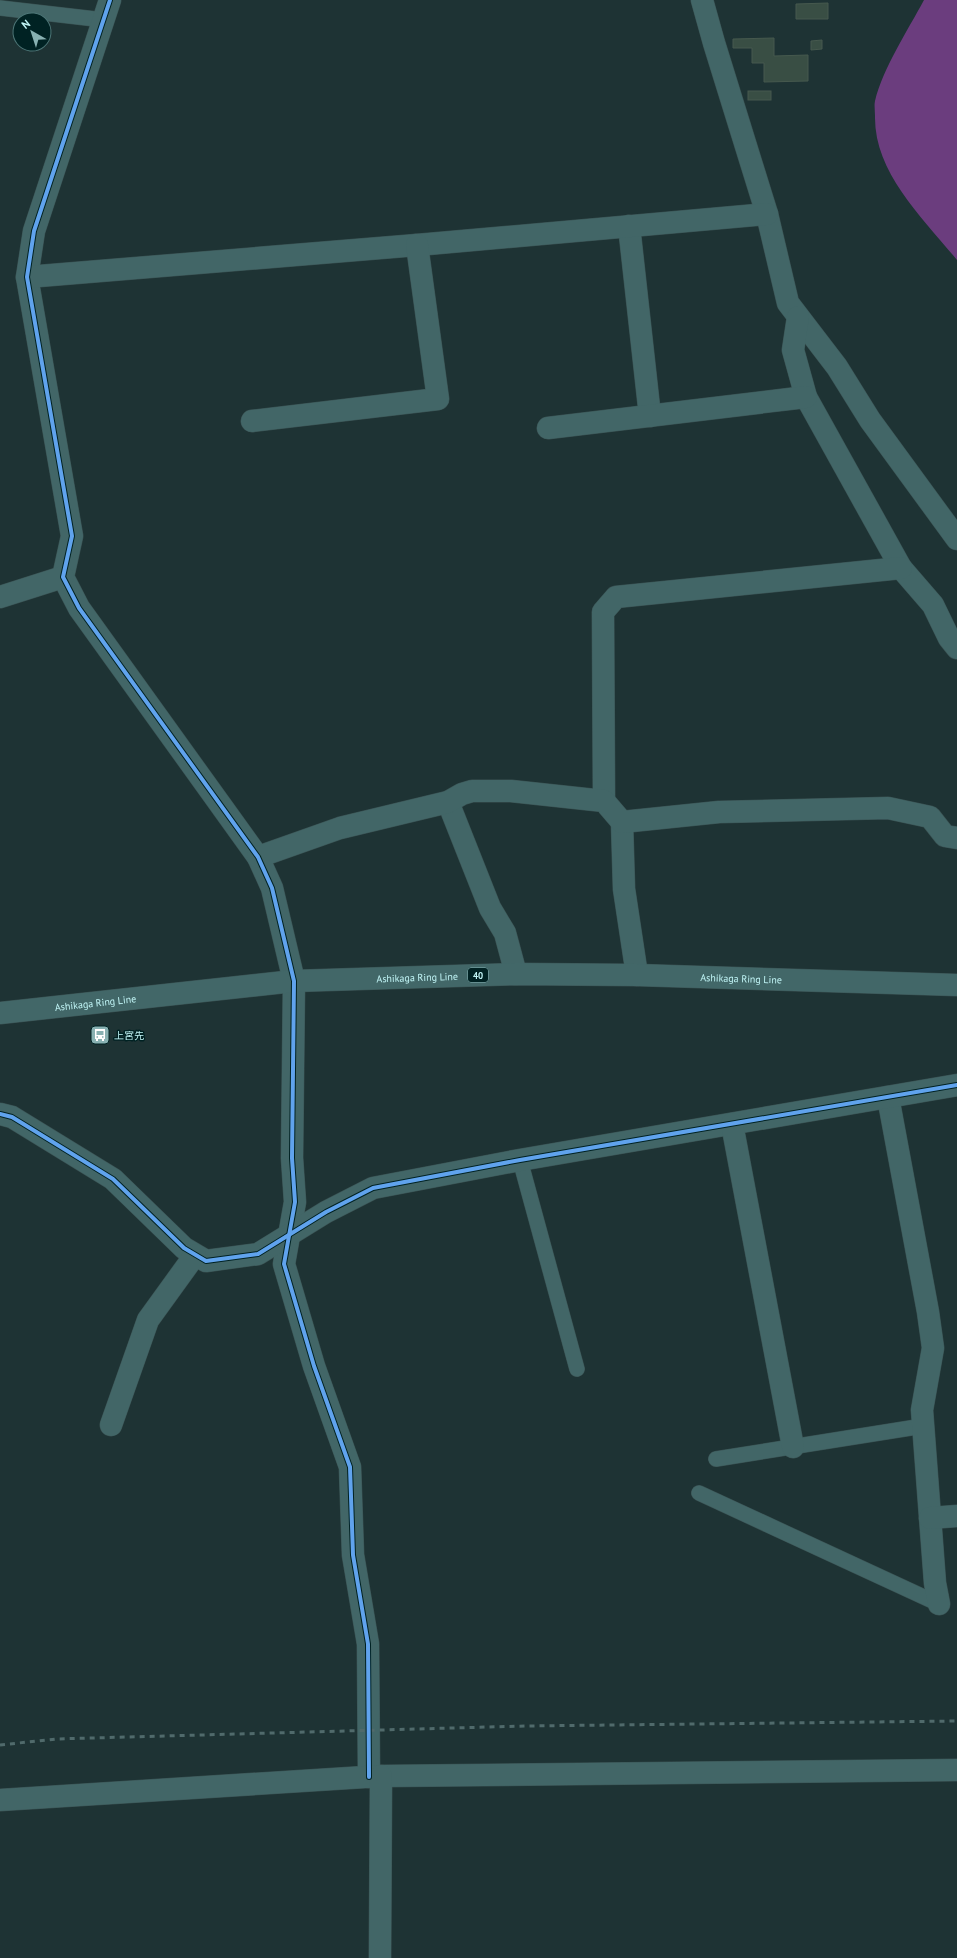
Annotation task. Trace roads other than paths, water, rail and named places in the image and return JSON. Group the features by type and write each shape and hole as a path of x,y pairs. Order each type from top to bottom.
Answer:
{"main road":[{"name":"Ashikaga Ring Line","path":"0,1013 294,981 516,974 637,975 957,985"}],"street":[{"path":"702,0 767,214 788,303 837,367 870,420 957,539"},
{"path":"107,10 34,230 27,277 72,536 63,577 80,608 258,857 272,888 294,981 292,1158 295,1202 284,1264 314,1366 350,1467 353,1555 368,1644 375,1776 380,1958"},
{"path":"27,277 417,246 767,214"},
{"path":"629,226 650,416"},
{"path":"252,421 438,399 417,246"},
{"path":"798,317 793,350 806,397 901,568 933,605 949,638 957,648"},
{"path":"548,428 806,397"},
{"path":"637,975 624,889 622,822 604,801 603,612 616,597 901,568"},
{"path":"0,597 63,577"},
{"path":"258,857 340,828 448,802 462,794 472,791 511,791 604,801"},
{"path":"448,802 490,908 505,933 516,974"},
{"path":"622,822 719,812 888,808 930,817 945,836 957,838"},
{"path":"0,1114 12,1117 113,1179 184,1248 206,1261 258,1254 326,1212 373,1188 520,1160 957,1085"},
{"path":"888,1097 928,1312 933,1348 922,1410 935,1584 939,1604"},
{"path":"732,1124 793,1447"},
{"path":"111,1425 148,1320 195,1255"},
{"path":"930,1518 957,1516"},
{"path":"0,1800 375,1776 957,1770"}],"lane":[{"path":"0,8 107,10"},
{"path":"520,1160 577,1369"},
{"path":"716,1459 923,1426"},
{"path":"699,1493 939,1604"}],"railway":[{"path":"0,1745 56,1739 525,1726 957,1721"}],"place":[{"name":"上宮先","path":"100,1035"}]}
